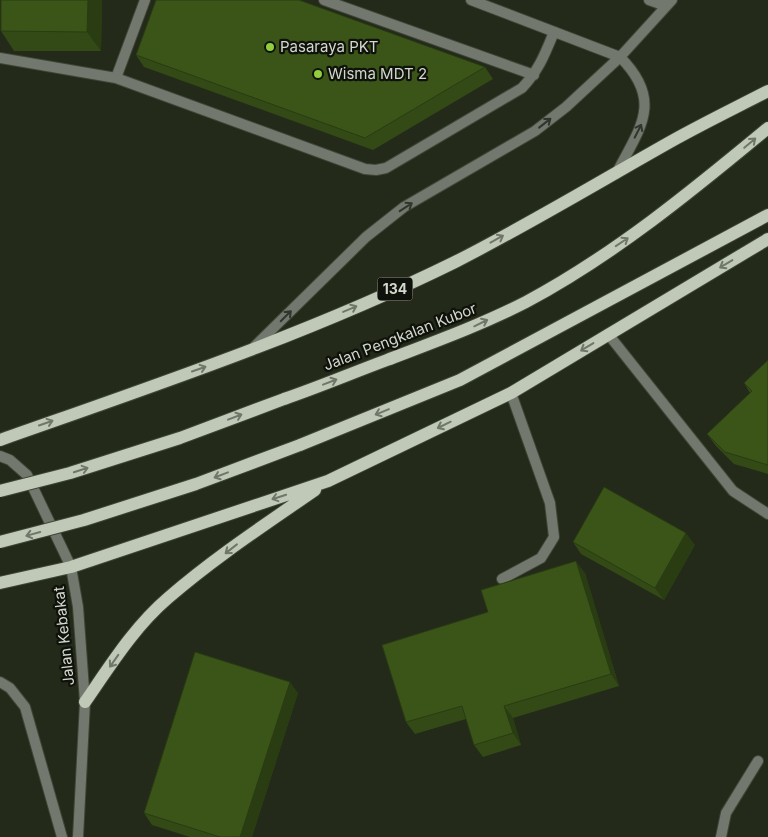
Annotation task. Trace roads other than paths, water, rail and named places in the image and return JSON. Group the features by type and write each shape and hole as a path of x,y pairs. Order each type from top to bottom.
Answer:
{"main road":[{"name":"134","path":"0,440 252,350 455,262 768,90"},
{"name":"Jalan Pengkalan Kubor","path":"0,492 70,473 180,438 473,327 527,301 578,271 634,233 710,176 768,128"},
{"path":"0,542 84,520 196,484 300,445 460,380 768,215"},
{"path":"0,583 71,567 328,481 511,393 768,239"},
{"path":"85,702 131,637 167,598 241,541 328,481"}],"street":[{"path":"116,78 145,0"},
{"path":"324,0 534,75"},
{"path":"471,0 620,57 632,69 642,86 646,106 642,125 615,174"},
{"path":"649,0 669,3"},
{"path":"252,350 366,237 404,207 535,131 566,107 620,57 669,3"},
{"path":"0,58 116,78 370,170 386,168 522,88 534,75 542,62 554,32"},
{"path":"608,334 733,491 768,514"},
{"path":"502,579 541,558 554,537 550,503 511,393"},
{"name":"Jalan Kebakat","path":"0,456 10,460 27,475 71,567 78,607 85,702 78,837"},
{"path":"0,682 10,688 24,707 62,837"},
{"path":"721,837 726,813 758,761"}],"place":[{"name":"Pasaraya PKT","path":"270,47"},
{"name":"Wisma MDT 2","path":"318,74"}]}
